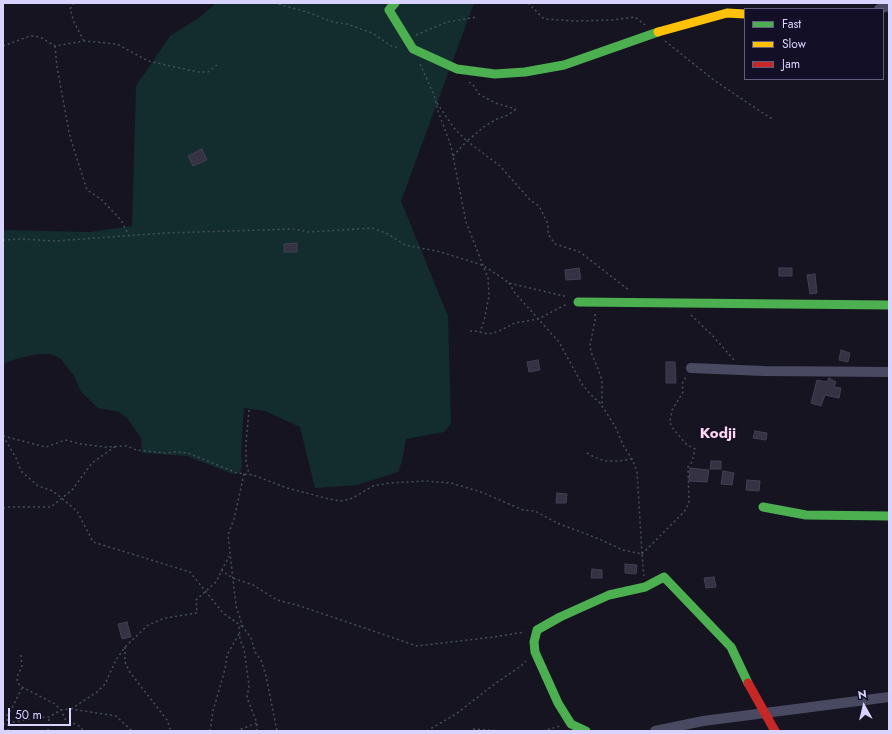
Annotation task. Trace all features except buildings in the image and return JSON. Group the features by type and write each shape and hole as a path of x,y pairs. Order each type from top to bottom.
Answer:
{"street":[{"path":"395,3 389,10 413,49 463,70 495,74 525,72 564,65 655,33 727,13 744,14"},
{"path":"578,302 889,305"},
{"path":"691,368 889,372"},
{"path":"763,507 806,516 889,516"},
{"path":"586,731 571,724 558,703 535,652 534,642 537,630 560,617 609,595 644,587 664,577 731,647 746,679 775,731"},
{"path":"655,731 704,721 889,697"}],"path":[{"path":"74,3 70,9 74,22 84,41"},
{"path":"274,3 307,12 333,22 347,24 372,33 393,47 413,49 436,101 453,156 466,222 488,278 489,296 484,321 480,332"},
{"path":"528,3 544,19 575,21 612,20 635,17 715,81 772,119"},
{"path":"393,47 407,39 447,22 477,16"},
{"path":"3,46 30,36 40,37 55,46 84,41 117,44 148,61 198,72 208,72 216,65"},
{"path":"55,46 57,67 70,137 87,190 101,199 121,220 129,236"},
{"path":"453,156 485,126 508,115 516,109 495,103 479,94 473,85 468,81"},
{"path":"436,101 454,128 500,166 530,200 539,206 548,224 548,234 555,244 580,252 625,289 631,292"},
{"path":"3,240 21,239 55,241 165,233 293,229 309,232 372,228 388,234 406,245 441,252 482,265 509,283 576,299 578,302"},
{"path":"509,283 514,293 559,342 582,384 602,406 615,426 632,459 637,471 644,587"},
{"path":"470,331 488,334 497,332 515,323 538,319 563,305 578,302"},
{"path":"593,302 595,321 590,345 591,352 602,380 602,406"},
{"path":"689,314 712,335 744,370"},
{"path":"642,554 684,512 689,503 688,467 692,462 695,449 686,444 671,426 670,421 672,410 683,392 682,384 691,368"},
{"path":"249,410 246,460 249,475"},
{"path":"3,436 46,447 65,440 105,447 127,446 136,450 166,453 188,453 237,473 249,475 287,488 341,501 353,498 374,486 390,483 425,481 452,483 481,492 523,510 535,511 557,523 599,539 622,550 642,554"},
{"path":"3,436 16,458 21,471 38,486 53,491 77,510 93,542 190,572 205,593 223,613 243,627"},
{"path":"3,508 10,506 51,507 72,490 92,463 116,446"},
{"path":"587,453 604,461 632,459"},
{"path":"244,474 234,519 228,535 236,606 243,627 251,638 255,652 261,660 266,676 277,731"},
{"path":"3,724 34,718 49,717 61,710 71,708 97,692 105,684 116,660 125,647 148,625 165,618 197,613 196,600 216,582 230,555"},
{"path":"222,570 233,578 253,584 277,600 300,606 418,646 494,638 537,630"},
{"path":"239,625 240,640 244,649 250,685 247,698 257,723 257,731"},
{"path":"210,731 213,711 226,669 227,655 239,634"},
{"path":"125,647 125,662 129,671 167,720 171,731"},
{"path":"427,731 456,714 521,666 535,652"},
{"path":"21,655 22,667 18,674 17,681 20,686 55,704 61,710 65,719 81,727 83,731"},
{"path":"8,731 7,715 22,688"},
{"path":"71,708 116,716 132,731"},
{"path":"48,731 49,717"},
{"path":"236,731 257,723"},
{"path":"543,731 571,724"},
{"path":"473,729 503,731"}],"green space":[{"path":"216,3 474,3 401,201 448,316 451,424 444,432 406,439 402,461 398,472 357,485 315,488 300,427 265,411 244,408 241,452 242,467 239,473 230,473 187,456 142,453 141,438 128,419 119,412 98,408 81,392 74,376 60,358 50,354 38,354 16,359 3,364 3,230 90,232 132,226 136,86 170,36 200,17"}],"traffic: fast":[{"path":"395,3 389,10 413,49 457,69 495,74 525,72 564,65 658,32"},
{"path":"578,302 889,305"},
{"path":"763,507 806,515 889,516"},
{"path":"586,731 571,724 558,703 535,652 534,642 537,630 560,617 609,595 645,587 664,577 731,647 748,683"}],"traffic: slow":[{"path":"658,32 727,13 744,14"}],"traffic: jam":[{"path":"748,683 775,731"}],"district":[{"name":"Kodji","path":"718,434"}]}
